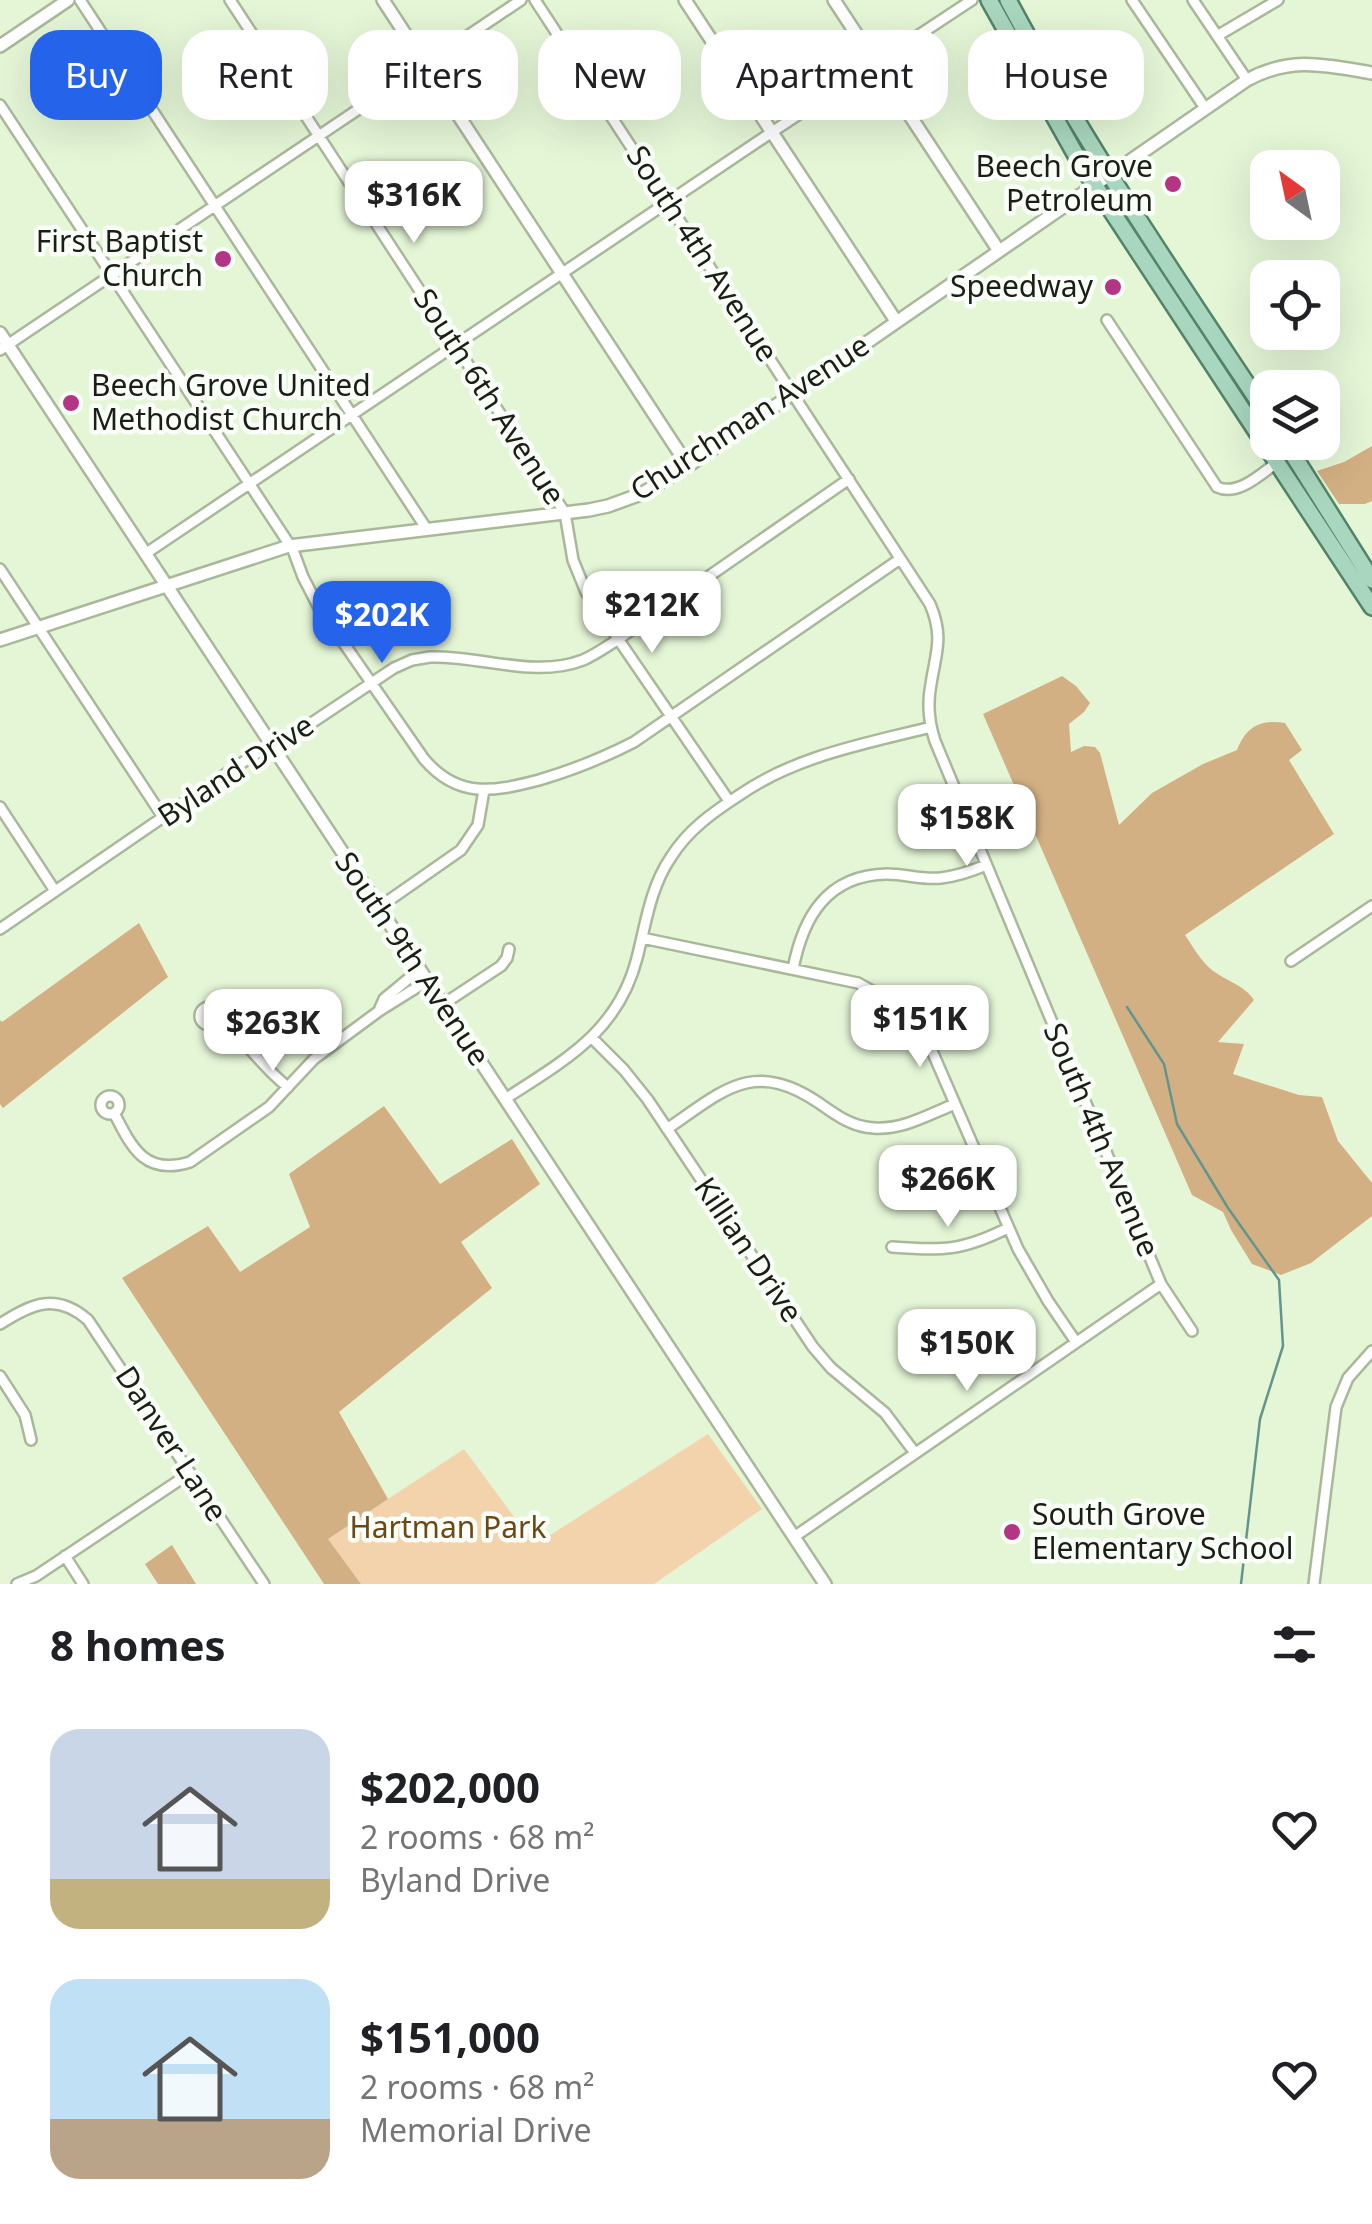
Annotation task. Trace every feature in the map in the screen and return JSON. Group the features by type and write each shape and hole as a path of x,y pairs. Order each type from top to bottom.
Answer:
{"main road":[{"path":"989,0 1094,185 1277,463 1296,479 1372,608"},
{"path":"1008,0 1059,94 1250,389"},
{"path":"1291,460 1296,479"},
{"path":"1313,506 1372,580"}],"street":[{"path":"0,46 68,0"},
{"path":"80,0 426,528"},
{"name":"South 6th Avenue","path":"230,0 564,513 573,560 594,605 729,801"},
{"path":"382,0 402,30"},
{"path":"476,30 521,0"},
{"name":"South 4th Avenue","path":"536,0 930,604 938,630 929,699 935,742 1161,1284 1192,1331"},
{"path":"685,0 896,321"},
{"path":"834,0 854,30"},
{"path":"927,30 972,0"},
{"path":"1132,0 1205,108"},
{"path":"1193,0 1216,36 1252,77 1300,63 1372,73"},
{"path":"1216,36 1278,0"},
{"name":"Churchman Avenue","path":"0,640 289,546 602,508 634,497 688,466 1252,77"},
{"path":"0,105 289,546 318,606 432,768 454,783 503,790 580,768 624,747 900,558"},
{"path":"4,347 348,116"},
{"path":"462,120 688,466"},
{"path":"144,554 790,120"},
{"path":"913,120 999,250"},
{"path":"1107,320 1218,487 1233,490 1279,460"},
{"name":"South 9th Avenue","path":"0,333 4,347 825,1584"},
{"name":"Byland Drive","path":"0,929 260,751 282,742 401,664 441,656 535,667 584,660 849,478"},
{"path":"0,569 162,817"},
{"path":"506,1099 567,1059 604,1026 629,983 653,894 672,855 691,831 770,776 812,758 931,727"},
{"path":"378,908 461,850 479,821 484,790"},
{"path":"0,807 55,891"},
{"path":"794,970 810,916 823,899 842,886 890,874 941,878 986,865"},
{"path":"1291,961 1372,906"},
{"path":"642,938 858,984 892,1002 922,1034 936,1057 1008,1228 1038,1285 1076,1342"},
{"path":"442,1004 501,966 509,949"},
{"path":"114,1114 142,1158 164,1166 190,1162 263,1112 306,1066 379,1011 384,998 423,975"},
{"path":"217,1019 236,1032 264,1066 288,1087"},
{"name":"Killian Drive","path":"592,1038 629,1076 667,1129 813,1347 838,1374 886,1413 915,1454"},
{"path":"667,1129 724,1090 753,1082 794,1088 844,1120 870,1128 905,1124 956,1104"},
{"path":"892,1247 952,1249 975,1244 1008,1228"},
{"path":"794,1537 1161,1284"},
{"name":"Danver Lane","path":"0,1324 32,1305 55,1303 73,1309 95,1328 264,1584"},
{"path":"1314,1584 1336,1407 1348,1378 1372,1351"},
{"path":"0,1376 25,1415 31,1440"},
{"path":"17,1584 36,1576 190,1473"},
{"path":"65,1556 83,1584"}],"green space":[{"name":"Hartman Park","path":"708,1434 762,1509 654,1584 361,1584 327,1539 464,1449 523,1529 541,1541"}],"shaded area":[{"path":"1372,446 1372,501 1339,504 1317,471"},
{"path":"1062,676 1090,703 1069,724 1071,752 1084,746 1095,747 1100,753 1119,825 1152,793 1237,750 1255,726 1276,722 1285,723 1302,750 1289,760 1334,834 1185,935 1208,966 1254,1000 1218,1042 1244,1044 1233,1074 1299,1095 1322,1097 1338,1141 1372,1183 1372,1216 1311,1263 1281,1275 1252,1264 1223,1212 1192,1195 983,714"},
{"path":"139,923 168,977 3,1108 0,1020"},
{"path":"384,1106 440,1184 512,1139 540,1184 461,1242 492,1288 339,1412 388,1499 328,1539 361,1584 324,1584 122,1278 208,1226 240,1272 310,1227 289,1174"},
{"path":"172,1545 196,1584 158,1584 145,1564"}],"waterway":[{"path":"1127,1007 1164,1064 1177,1124 1228,1208 1279,1280 1283,1346 1260,1419 1241,1584"}],"place":[{"name":"Beech Grove Petroleum","path":"1173,184"},
{"name":"First Baptist Church","path":"223,259"},
{"name":"Speedway","path":"1113,287"},
{"name":"Beech Grove United Methodist Church","path":"71,403"},
{"name":"South Grove Elementary School","path":"1012,1532"}]}
